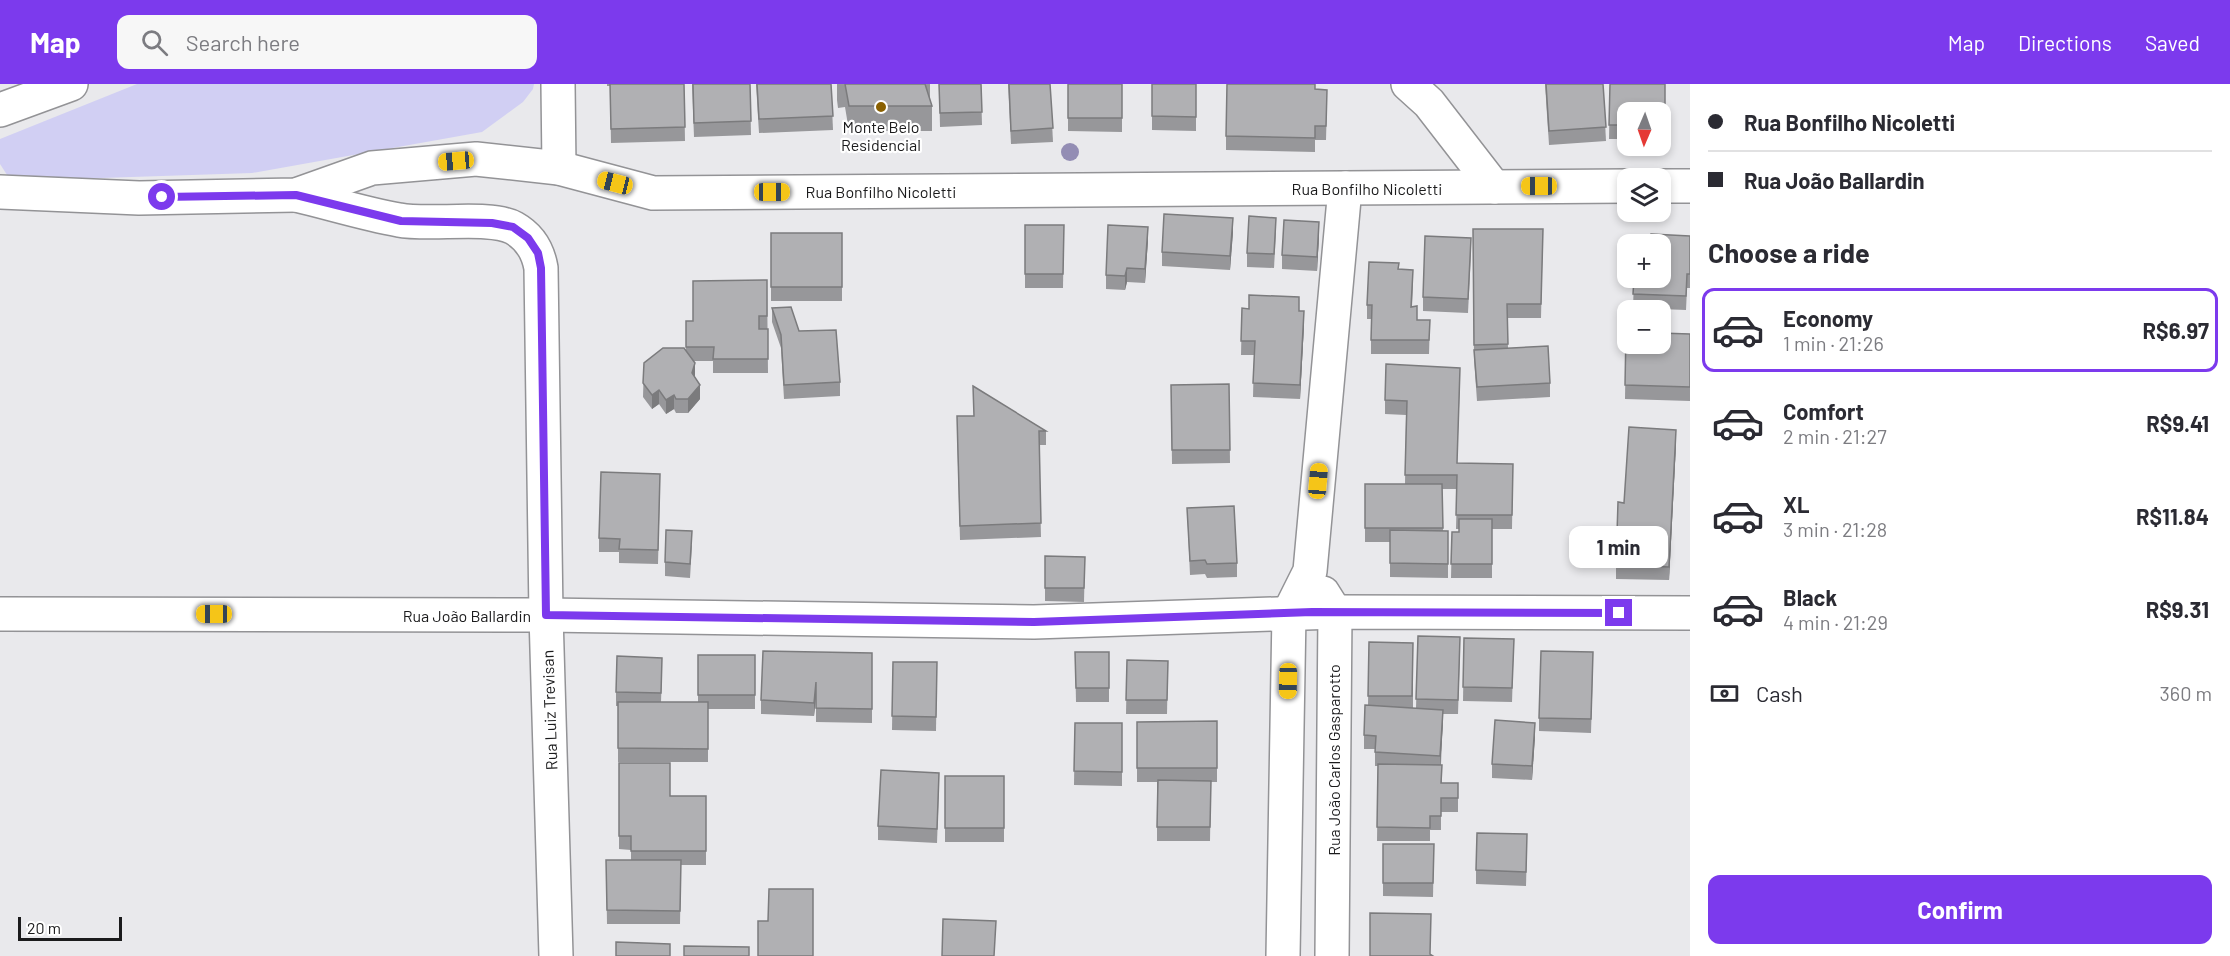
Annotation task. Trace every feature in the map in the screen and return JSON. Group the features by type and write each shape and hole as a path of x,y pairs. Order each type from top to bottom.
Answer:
{"street":[{"path":"0,110 71,84"},
{"path":"558,84 559,168"},
{"path":"1408,84 1429,103 1494,187"},
{"name":"Rua Bonfilho Nicoletti","path":"0,192 139,198 296,195 372,168 476,159 559,168 653,193 1617,186"},
{"path":"1671,186 1690,186"},
{"path":"1283,956 1289,613 1310,571 1345,188"},
{"name":"Rua Luiz Trevisan","path":"296,195 401,221 492,223 513,227 528,238 538,253 542,280 546,615 556,956"},
{"path":"1310,571 1335,612"},
{"name":"Rua João Ballardin","path":"0,614 546,615 1034,622 1335,612 1690,614"},
{"name":"Rua João Carlos Gasparotto","path":"1332,956 1335,612"}],"shaded area":[{"path":"137,84 534,84 523,102 482,132 252,173 11,181 0,164 0,139"}],"building":[{"path":"610,84 684,84 685,127 611,129"},
{"path":"693,84 750,84 751,121 694,123"},
{"path":"757,84 831,84 833,116 759,119"},
{"path":"845,84 925,84 932,106 849,106"},
{"path":"939,84 981,84 982,112 940,113"},
{"path":"1009,84 1050,84 1053,128 1011,131"},
{"path":"1068,84 1122,84 1122,118 1068,118"},
{"path":"1152,84 1196,84 1196,117 1152,116"},
{"path":"1227,84 1315,84 1315,89 1327,90 1326,126 1315,126 1315,138 1226,136"},
{"path":"1546,84 1603,84 1606,127 1549,131"},
{"path":"1610,84 1665,84 1665,102 1617,102 1617,125 1609,125"},
{"path":"1164,214 1233,218 1230,256 1162,252"},
{"path":"1249,216 1276,218 1274,254 1247,253"},
{"path":"1284,220 1319,222 1317,257 1282,255"},
{"path":"1025,225 1064,225 1063,274 1025,274"},
{"path":"1108,225 1148,227 1145,269 1127,268 1125,276 1106,275"},
{"path":"1473,229 1543,229 1541,304 1507,304 1508,344 1474,345"},
{"path":"771,233 842,233 842,287 771,287"},
{"path":"1671,235 1690,236 1690,274 1687,274 1686,296 1633,294 1633,288 1671,288"},
{"path":"1425,236 1471,238 1468,299 1423,297"},
{"path":"1369,262 1399,263 1398,269 1413,270 1411,307 1417,306 1417,320 1430,320 1429,340 1371,340 1372,305 1367,305"},
{"path":"767,280 767,316 759,316 759,329 768,329 768,359 713,359 714,347 686,347 686,321 693,321 693,281"},
{"path":"1249,295 1299,297 1299,311 1304,311 1300,385 1253,383 1255,341 1241,341 1242,308 1249,309"},
{"path":"791,307 799,331 836,330 840,382 784,385 781,335 772,308"},
{"path":"1671,333 1690,334 1690,387 1625,385 1626,354 1671,354"},
{"path":"1548,346 1550,383 1477,387 1474,350"},
{"path":"663,348 684,348 695,363 692,373 700,385 688,399 676,399 674,395 666,400 659,390 652,395 643,383 644,363"},
{"path":"1386,364 1460,368 1457,463 1513,464 1512,515 1456,515 1457,475 1405,475 1407,401 1385,400"},
{"path":"1229,384 1230,450 1172,450 1171,385"},
{"path":"973,386 1046,431 1039,431 1041,523 960,526 957,416 974,416"},
{"path":"1629,427 1676,430 1669,567 1616,565 1618,502 1624,503"},
{"path":"601,472 660,474 658,550 619,549 620,539 599,538"},
{"path":"1365,484 1442,484 1443,528 1365,528"},
{"path":"1234,506 1237,563 1207,564 1205,560 1190,561 1187,508"},
{"path":"1459,519 1492,519 1492,564 1451,564 1452,532 1459,532"},
{"path":"666,530 692,531 690,564 665,562"},
{"path":"1390,530 1448,531 1448,564 1390,563"},
{"path":"1045,556 1085,557 1084,588 1045,588"},
{"path":"1418,636 1460,637 1458,700 1416,699"},
{"path":"1464,638 1514,639 1512,688 1463,687"},
{"path":"1369,642 1413,643 1412,696 1368,696"},
{"path":"763,651 872,653 872,709 816,708 816,682 814,703 761,700"},
{"path":"1541,651 1593,652 1591,719 1539,718"},
{"path":"1075,652 1109,652 1109,688 1076,688"},
{"path":"698,655 755,655 755,695 698,695"},
{"path":"617,656 662,658 661,693 616,692"},
{"path":"1127,660 1168,661 1167,700 1126,700"},
{"path":"893,662 937,662 936,717 892,716"},
{"path":"618,702 708,702 708,749 618,748"},
{"path":"1365,705 1443,710 1440,756 1375,752 1376,736 1364,735"},
{"path":"1495,720 1535,723 1532,766 1492,764"},
{"path":"1217,721 1217,768 1137,768 1137,722"},
{"path":"1075,723 1122,723 1122,772 1074,771"},
{"path":"619,763 670,763 670,796 706,796 706,851 631,851 631,836 619,836"},
{"path":"1378,764 1442,765 1441,783 1458,783 1458,798 1441,798 1441,816 1430,816 1430,828 1377,827"},
{"path":"881,770 939,773 937,829 878,826"},
{"path":"945,776 1004,776 1004,828 945,828"},
{"path":"1158,780 1211,781 1210,827 1157,827"},
{"path":"1477,833 1527,834 1526,872 1476,870"},
{"path":"1383,844 1434,844 1433,883 1383,883"},
{"path":"606,860 681,860 680,911 607,910"},
{"path":"769,889 813,889 813,956 758,956 758,921 768,921"},
{"path":"1370,913 1431,914 1430,954 1433,956 1370,956"},
{"path":"943,919 996,921 994,956 942,956"},
{"path":"616,942 670,944 670,956 616,956"},
{"path":"684,946 749,947 749,956 684,956"}],"place":[{"name":"Monte Belo Residencial","path":"881,107"}],"route":[{"path":"162,197 296,195 401,221 492,223 513,227 528,238 538,253 541,268 546,615 1034,622 1312,612 1619,613"}]}
